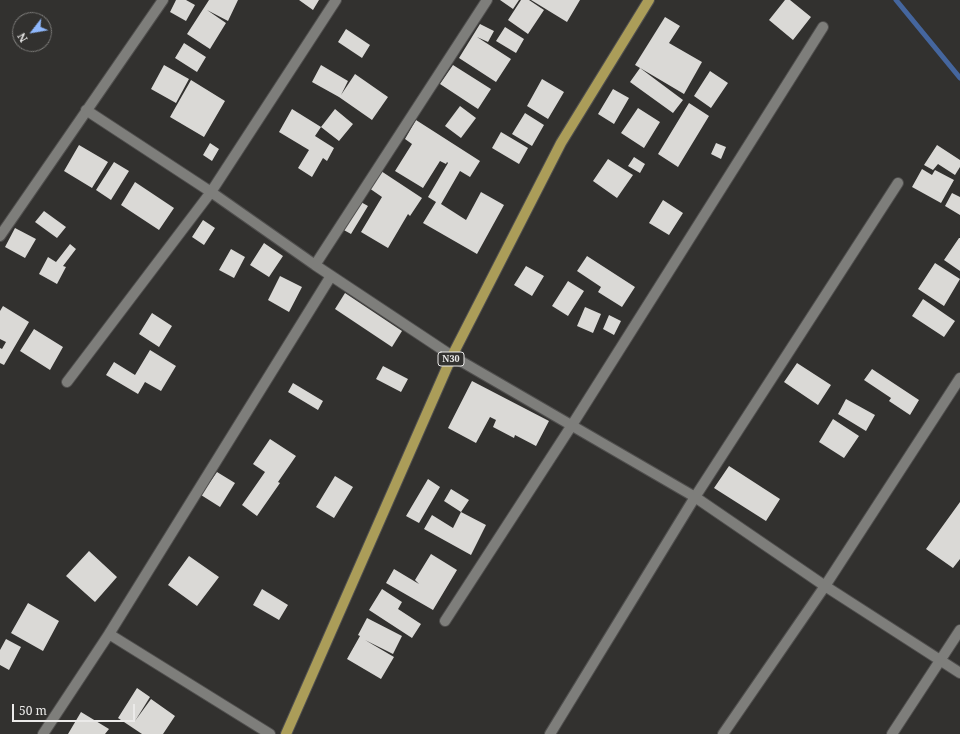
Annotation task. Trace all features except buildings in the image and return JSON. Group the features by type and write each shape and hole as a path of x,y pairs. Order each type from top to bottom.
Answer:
{"main road":[{"name":"N30","path":"286,734 452,356 561,143 649,0"}],"street":[{"path":"0,236 163,0"},
{"path":"67,382 211,192 336,0"},
{"path":"314,265 487,0"},
{"path":"445,620 572,425 823,27"},
{"path":"86,110 211,192 314,265 452,356 694,497 825,586 960,673"},
{"path":"550,734 694,497 898,183"},
{"path":"43,734 109,634 332,276"},
{"path":"723,734 825,586 960,378"},
{"path":"892,734 960,630"},
{"path":"109,634 270,734"}],"waterway":[{"path":"896,0 960,78"}]}
